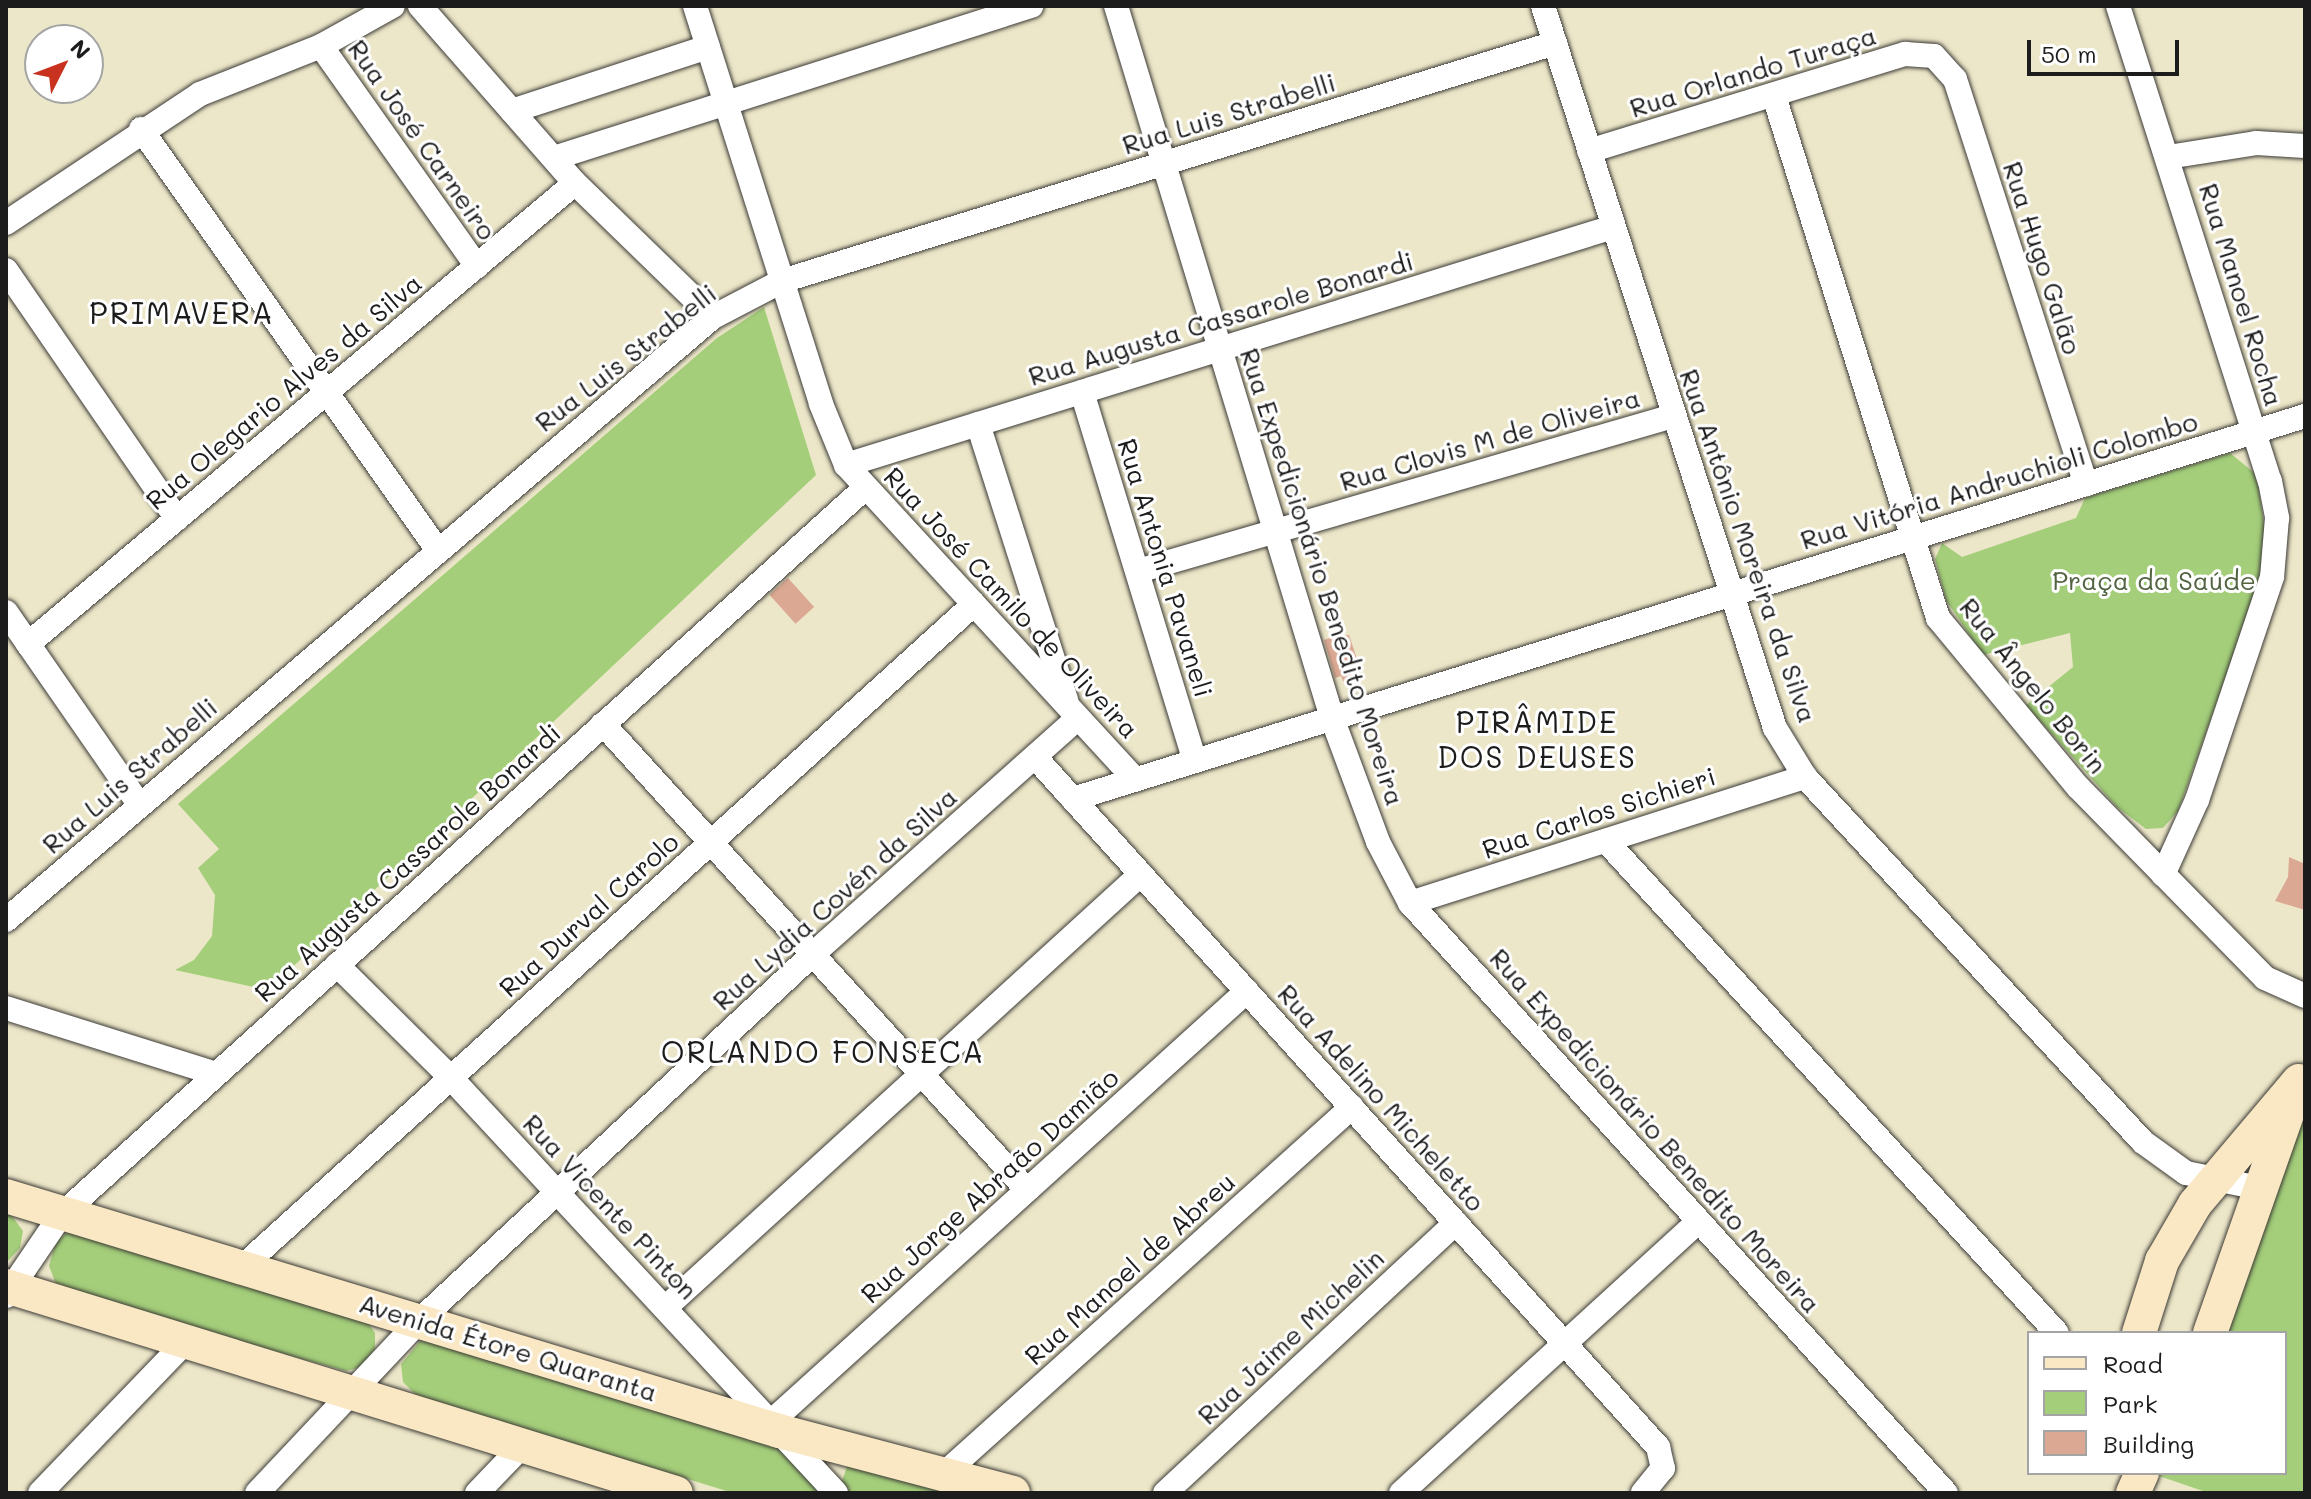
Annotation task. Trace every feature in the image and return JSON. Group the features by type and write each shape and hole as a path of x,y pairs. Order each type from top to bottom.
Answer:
{"street":[{"path":"6,223 141,129 250,70 321,46 393,6"},
{"path":"420,6 575,183 713,317"},
{"path":"695,6 782,281 846,465"},
{"path":"554,158 1031,6"},
{"name":"Rua Expedicionário Benedito Moreira","path":"1116,6 1332,718 1378,842 1410,903 1946,1493"},
{"name":"Rua Antônio Moreira da Silva","path":"1543,6 1775,728 1805,777 2143,1142 2166,1162 2214,1182 2260,1188"},
{"name":"Rua Manoel Rocha","path":"2118,6 2254,432 2277,518 2272,577 2197,800 2163,875"},
{"name":"Rua Luis Strabelli","path":"6,920 437,549 713,317 782,281 1555,43"},
{"name":"Rua José Carneiro","path":"321,46 477,266"},
{"path":"512,111 708,47"},
{"name":"Rua Orlando Turaça","path":"1589,151 1905,54 1934,56"},
{"name":"Rua Hugo Galão","path":"1934,56 1955,79 2086,484"},
{"name":"Rua Ângelo Borin","path":"1774,96 1912,538 1946,629 2078,787 2163,875 2265,978 2305,996"},
{"path":"141,129 437,549"},
{"path":"2168,157 2256,143 2305,146"},
{"name":"Rua Olegario Alves da Silva","path":"28,644 575,183"},
{"name":"Rua Augusta Cassarole Bonardi","path":"846,465 1613,227"},
{"path":"6,270 177,519"},
{"name":"Rua Antonia Pavaneli","path":"1082,392 1195,761"},
{"name":"Rua Clovis M de Oliveira","path":"1138,571 1673,416"},
{"name":"Rua Vitória Andruchioli Colombo","path":"1073,799 2305,416"},
{"path":"978,424 1073,712"},
{"name":"Rua José Camilo de Oliveira","path":"846,465 1135,779"},
{"name":"Rua Augusta Cassarole Bonardi","path":"8,1291 61,1215 866,487"},
{"name":"Rua Durval Carolo","path":"241,1268 974,604"},
{"path":"6,612 139,804"},
{"name":"Rua Lydia Covén da Silva","path":"257,1493 356,1392 420,1320 813,954 1035,757 1073,712"},
{"path":"603,724 1027,1190"},
{"name":"Rua Adelino Micheletto","path":"1035,757 1658,1447 1663,1468 1648,1488"},
{"name":"Rua Carlos Sichieri","path":"1410,903 1805,777"},
{"path":"1606,841 2055,1331"},
{"path":"665,1308 1141,874"},
{"name":"Rua Vicente Pinton","path":"337,965 451,1078 836,1493"},
{"name":"Rua Jorge Abraão Damião","path":"775,1427 1027,1190 1247,991"},
{"path":"6,1008 216,1074"},
{"path":"2140,1331 2162,1261 2214,1182 2302,1073"},
{"path":"2211,1331 2302,1073"},
{"name":"Rua Manoel de Abreu","path":"946,1472 1352,1107"},
{"name":"Avenida Étore Quaranta","path":"6,1196 775,1427 1013,1493"},
{"path":"1401,1493 1699,1221"},
{"name":"Rua Jaime Michelin","path":"1165,1493 1456,1223"},
{"path":"8,1291 187,1340 676,1493"},
{"path":"40,1493 187,1340"},
{"path":"477,1493 523,1445"}],"green space":[{"path":"764,307 816,475 268,990 175,970 194,960 212,936 215,895 198,868 219,849 178,804 717,338"},
{"name":"Praça da Saúde","path":"2230,453 2257,475 2266,540 2258,586 2178,811 2163,828 2146,829 2117,807 2026,705 2073,667 2070,633 1983,655 1946,600 1935,559 1942,543 1962,557 2076,518 2085,498"},
{"path":"2305,1106 2305,1493 2209,1493 2156,1475 2287,1475 2287,1331 2225,1331"},
{"path":"6,1208 23,1231 20,1248 6,1263"},
{"path":"70,1231 366,1320 375,1333 375,1349 361,1367 346,1371 72,1295 56,1284 49,1266 56,1241"},
{"path":"422,1339 769,1437 823,1493 733,1493 416,1395 403,1382 401,1364"},
{"path":"848,1464 971,1493 850,1493 842,1481"}],"building":[{"path":"788,578 814,607 796,624 769,595"},
{"path":"1349,635 1363,677 1344,683 1341,676 1335,678 1324,640"},
{"path":"2289,857 2305,864 2305,910 2275,901 2288,877"}],"district":[{"name":"PRIMAVERA","path":"182,312"},
{"name":"PIRÂMIDE DOS DEUSES","path":"1537,738"},
{"name":"ORLANDO FONSECA","path":"823,1051"}]}
